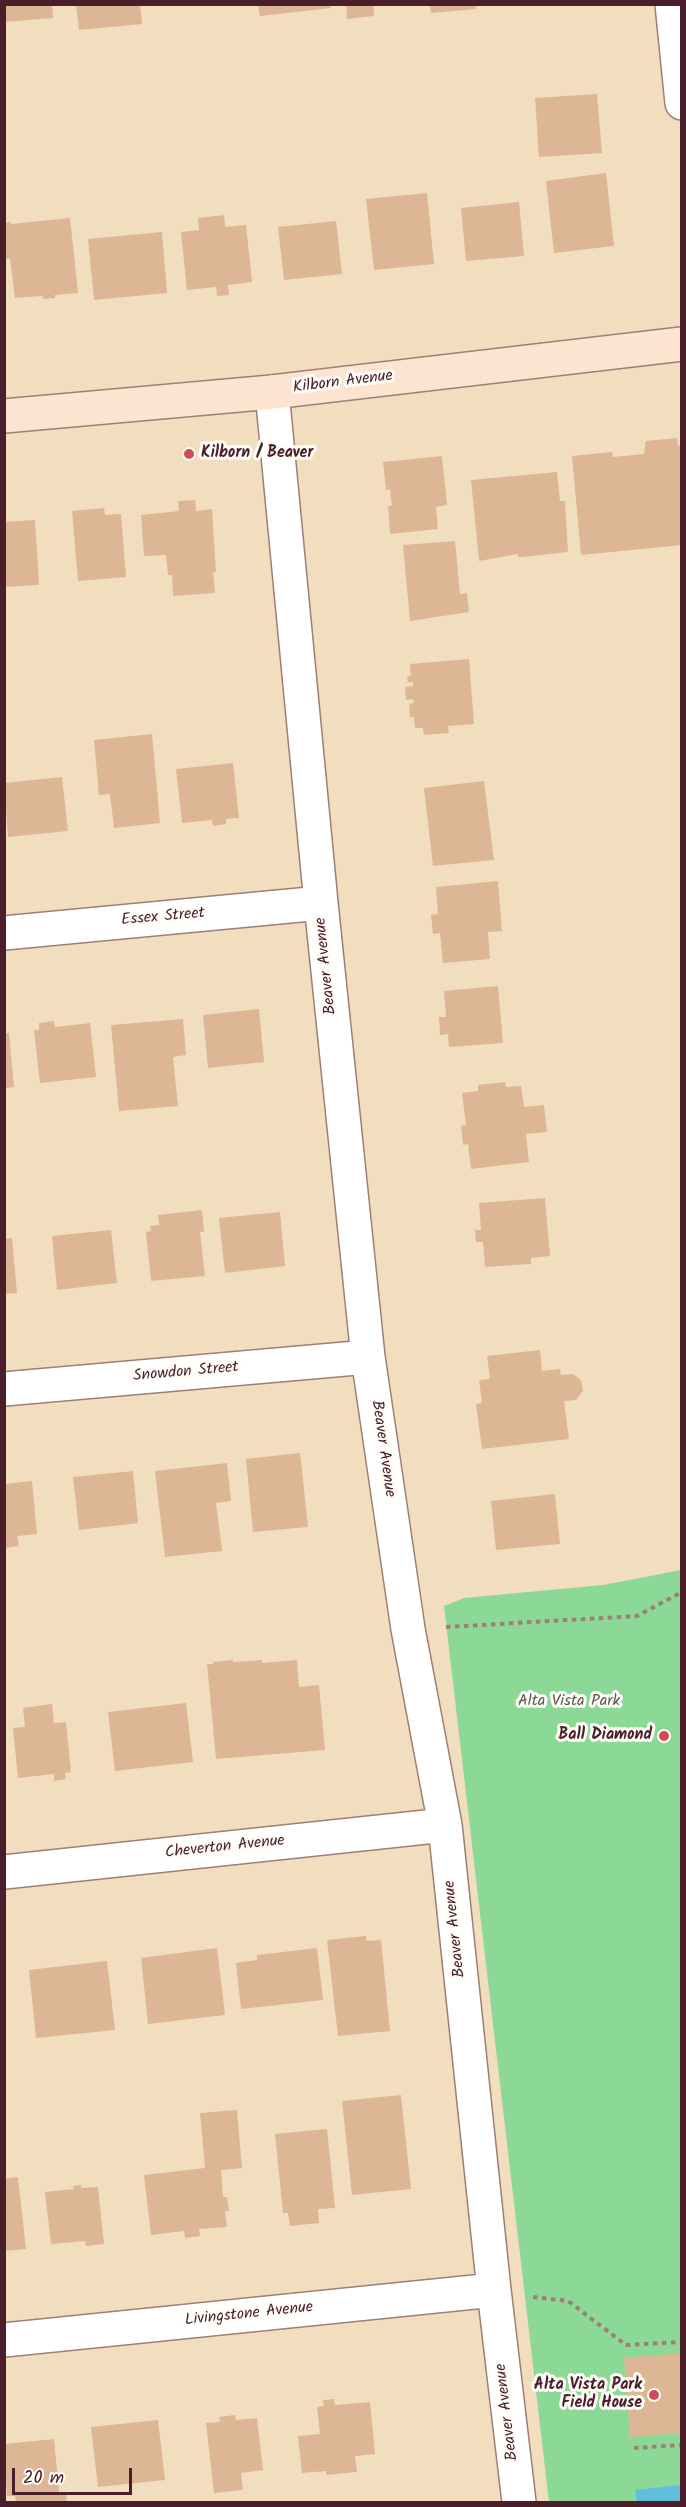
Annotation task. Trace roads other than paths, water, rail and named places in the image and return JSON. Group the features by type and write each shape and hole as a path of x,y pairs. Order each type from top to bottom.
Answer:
{"street":[{"path":"672,4 681,103"},
{"name":"Kilborn Avenue","path":"4,416 272,392 681,344"},
{"name":"Beaver Avenue","path":"272,392 321,903 368,1357 408,1629 445,1825 494,2290 519,2502"},
{"name":"Essex Street","path":"4,933 321,903"},
{"name":"Snowdon Street","path":"4,1389 368,1357"},
{"name":"Cheverton Avenue","path":"4,1872 445,1825"},
{"name":"Livingstone Avenue","path":"4,2340 494,2290"}],"water":[{"path":"681,2485 681,2502 637,2502 635,2490"}],"place":[{"name":"Kilborn / Beaver","path":"189,454"},
{"name":"Ball Diamond","path":"664,1736"},
{"name":"Alta Vista Park Field House","path":"654,2395"}],"park label":[{"name":"Alta Vista Park","path":"569,1702"}]}
